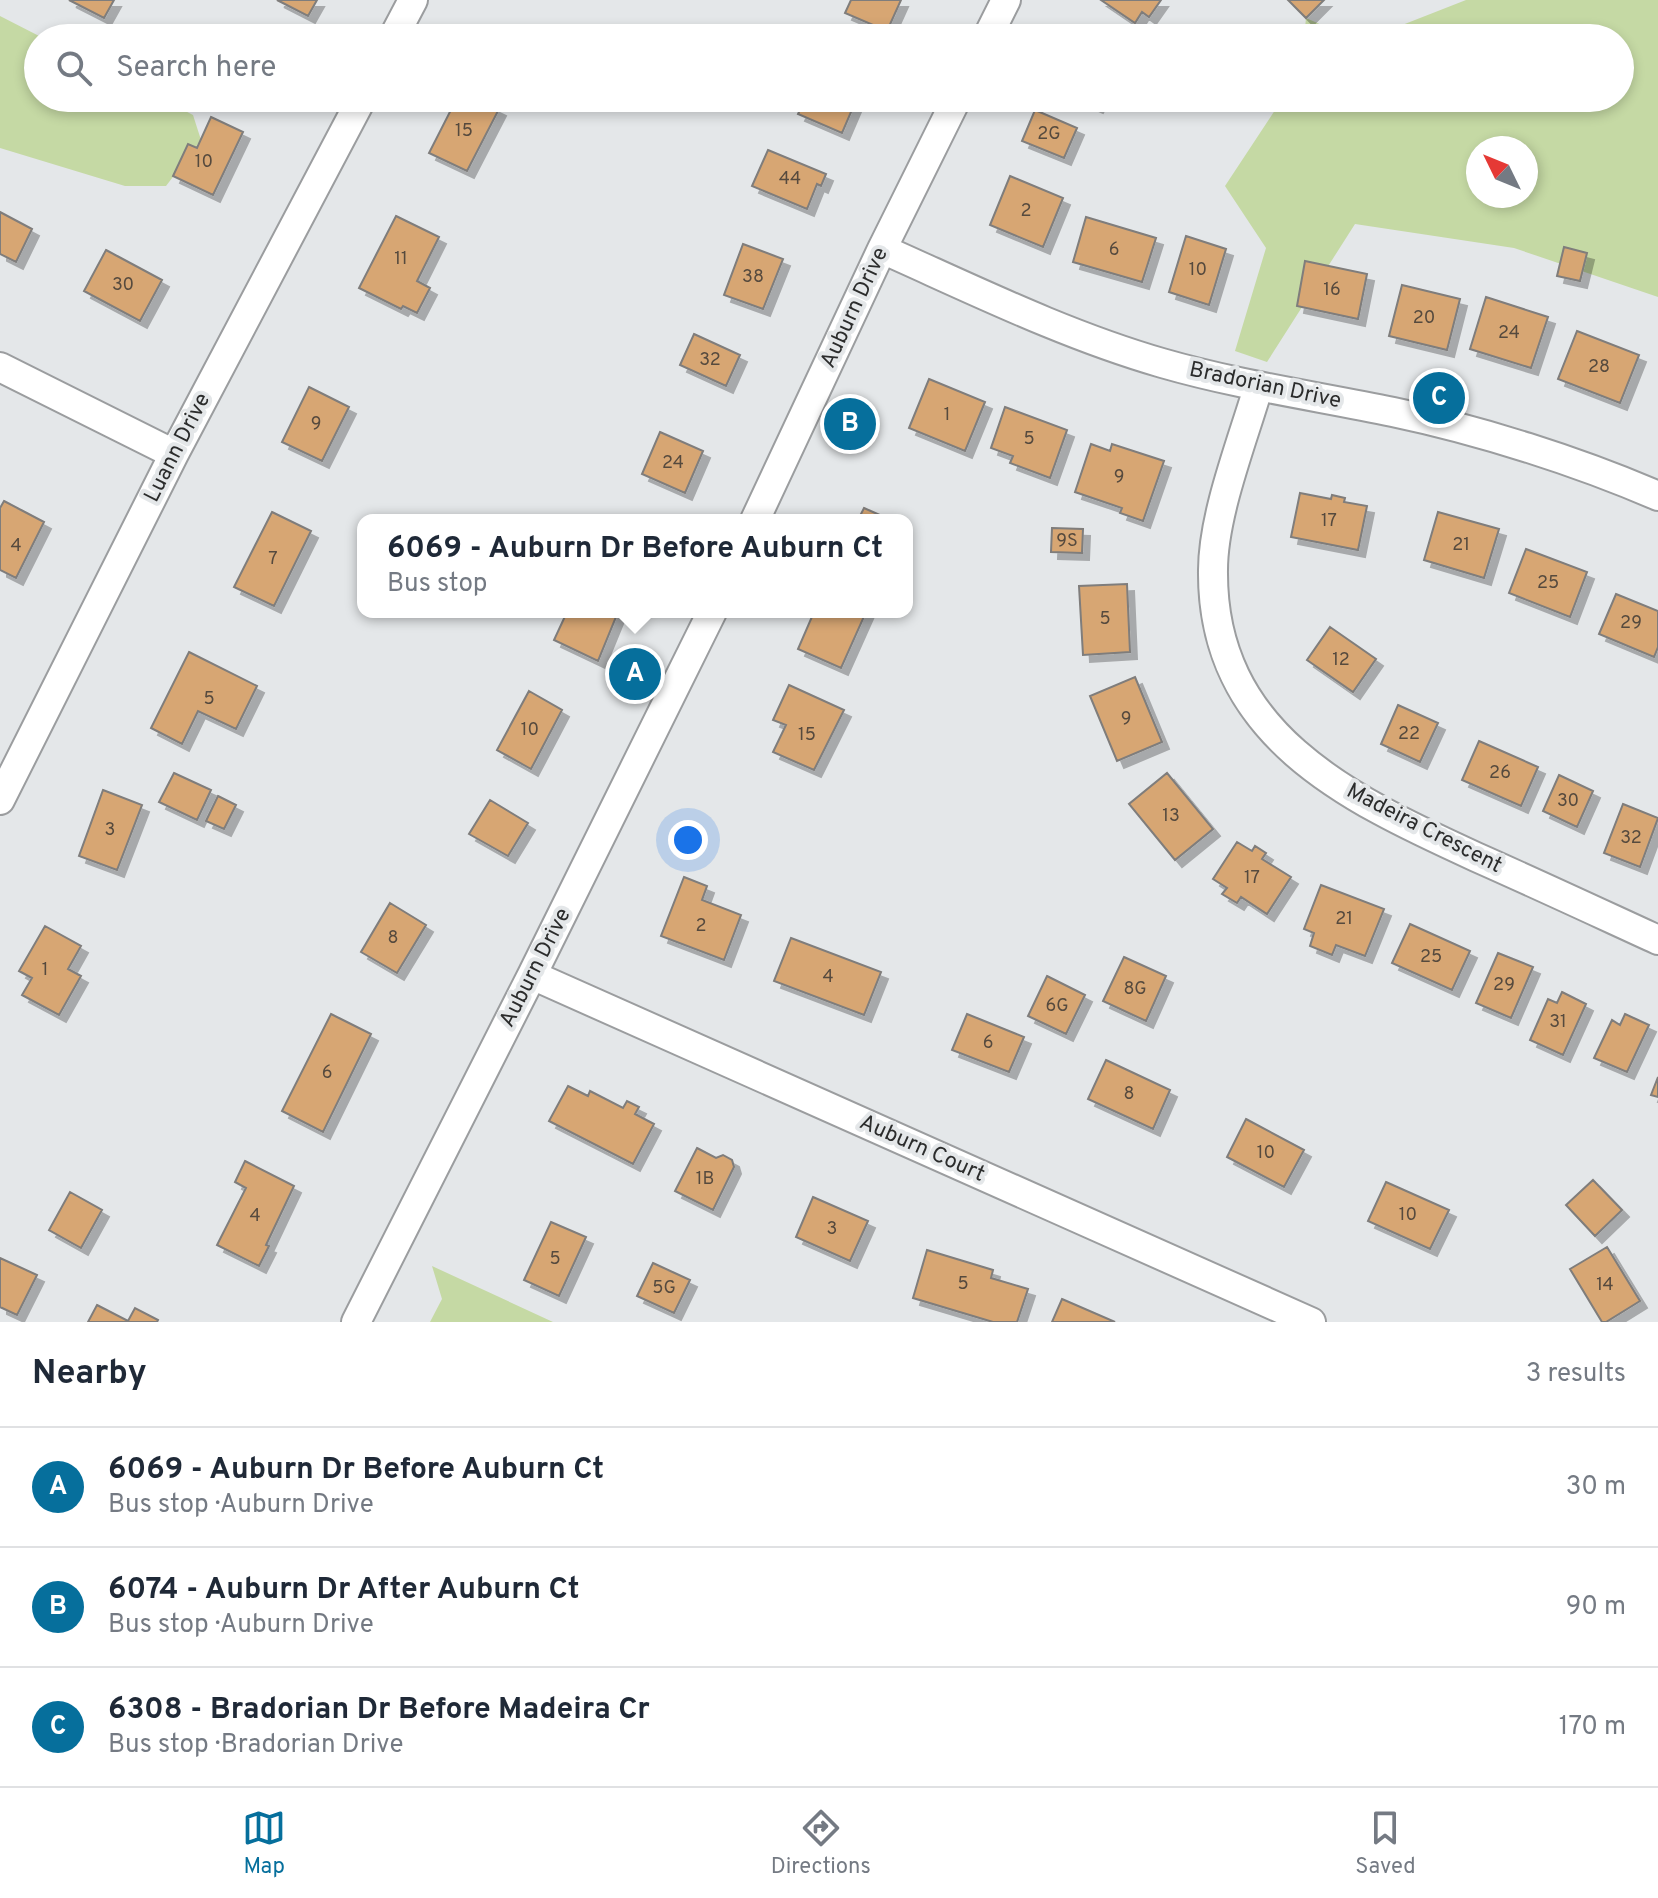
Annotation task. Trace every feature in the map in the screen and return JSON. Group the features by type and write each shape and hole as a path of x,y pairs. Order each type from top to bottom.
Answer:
{"street":[{"path":"400,24 413,0"},
{"path":"994,24 1006,0"},
{"name":"Luann Drive","path":"0,800 174,454 355,112"},
{"name":"Auburn Drive","path":"758,514 950,112"},
{"name":"Bradorian Drive","path":"882,249 1045,322 1161,363 1258,388 1395,412 1529,449 1658,496"},
{"path":"0,367 174,454"},
{"name":"Madeira Crescent","path":"1258,388 1218,526 1213,567 1221,639 1229,663 1258,715 1282,743 1310,767 1401,823 1658,940"},
{"name":"Auburn Drive","path":"356,1322 709,618"},
{"name":"Auburn Court","path":"532,975 1311,1322"}],"green space":[{"path":"1466,0 1658,0 1658,297 1514,248 1355,224 1267,362 1235,351 1266,248 1225,186 1274,112 1634,112 1634,24 1405,24"},
{"path":"0,16 24,28 24,112 187,112 193,115 201,140 166,186 125,186 0,148"},
{"path":"1306,18 1320,24 1305,24"},
{"path":"432,1266 553,1322 430,1322 442,1299"}],"building":[{"path":"69,0 114,0 104,18"},
{"path":"277,0 317,0 308,16"},
{"path":"851,0 901,0 890,24 871,24 845,13"},
{"path":"1101,0 1161,0 1149,17 1142,12 1135,23"},
{"path":"1288,0 1324,0 1306,18"},
{"path":"450,112 497,112 467,171 429,153"},
{"path":"799,112 851,112 842,133"},
{"path":"1034,112 1077,128 1064,158 1022,141"},
{"path":"211,117 243,132 213,195 173,176 188,144 197,148"},
{"path":"768,150 826,174 821,186 817,184 807,209 752,186"},
{"path":"1010,176 1063,198 1043,247 990,225"},
{"path":"0,212 32,229 16,262 0,254"},
{"path":"396,216 439,237 417,281 430,288 417,313 403,306 401,309 359,288"},
{"path":"1086,217 1156,238 1142,282 1073,262"},
{"path":"1186,236 1226,249 1209,305 1169,292"},
{"path":"743,244 783,259 763,309 724,295"},
{"path":"1564,247 1587,253 1580,281 1557,276"},
{"path":"106,250 162,280 140,321 84,291"},
{"path":"1305,261 1367,274 1358,319 1297,306"},
{"path":"1402,285 1460,299 1447,350 1389,336"},
{"path":"1486,297 1548,317 1531,368 1470,349"},
{"path":"1577,331 1639,355 1620,403 1558,379"},
{"path":"694,334 740,355 726,386 680,365"},
{"path":"929,379 985,402 965,451 909,428"},
{"path":"309,387 349,407 322,461 282,442"},
{"path":"1005,407 1067,430 1050,478 1010,463 1013,456 991,448"},
{"path":"660,432 703,451 685,493 642,474"},
{"path":"1091,444 1110,451 1112,444 1164,461 1143,521 1120,513 1122,508 1075,492"},
{"path":"1300,493 1331,499 1332,495 1345,498 1344,502 1367,506 1358,550 1291,537"},
{"path":"4,501 44,522 16,578 0,570 0,508"},
{"path":"864,508 878,514 861,514"},
{"path":"272,512 311,531 274,606 234,587"},
{"path":"1438,512 1499,529 1484,578 1424,560"},
{"path":"1052,528 1083,529 1082,553 1051,552"},
{"path":"1526,549 1587,572 1570,617 1509,593"},
{"path":"1127,584 1130,652 1083,655 1079,586"},
{"path":"1616,594 1658,611 1658,647 1654,657 1599,634"},
{"path":"564,618 616,618 598,661 554,640"},
{"path":"811,618 863,618 841,668 798,649"},
{"path":"1330,627 1376,659 1353,692 1307,660"},
{"path":"189,652 257,686 236,729 198,711 182,744 151,728"},
{"path":"1135,677 1162,742 1117,761 1090,696"},
{"path":"789,685 844,710 814,770 773,752 786,725 773,720"},
{"path":"529,691 562,710 531,769 497,750"},
{"path":"1398,705 1438,723 1420,762 1381,744"},
{"path":"1479,741 1538,767 1521,806 1462,780"},
{"path":"174,773 211,790 197,820 159,802"},
{"path":"1167,773 1213,829 1175,860 1129,804"},
{"path":"1559,775 1593,791 1577,827 1543,811"},
{"path":"103,790 142,805 117,870 79,856"},
{"path":"218,796 236,805 224,829 206,821"},
{"path":"490,800 528,823 508,856 469,834"},
{"path":"1623,804 1658,818 1640,867 1604,853"},
{"path":"1237,842 1252,851 1255,846 1266,853 1262,859 1291,877 1267,914 1241,897 1237,903 1222,894 1227,888 1213,879"},
{"path":"684,877 707,886 702,900 741,915 724,960 661,936"},
{"path":"1321,885 1384,909 1365,956 1336,945 1332,955 1310,946 1314,933 1304,929"},
{"path":"390,903 426,925 397,973 361,952"},
{"path":"1410,924 1470,951 1452,990 1392,963"},
{"path":"45,926 81,946 68,969 81,976 59,1015 22,995 32,978 19,971"},
{"path":"791,938 881,972 864,1015 774,981"},
{"path":"1498,953 1533,967 1511,1018 1476,1003"},
{"path":"1124,957 1166,976 1146,1021 1103,1001"},
{"path":"1047,976 1085,995 1066,1034 1028,1016"},
{"path":"1562,992 1586,1004 1563,1055 1530,1040 1548,999 1557,1003"},
{"path":"331,1014 371,1034 323,1132 282,1111"},
{"path":"967,1014 1024,1037 1009,1072 952,1050"},
{"path":"1625,1014 1649,1025 1627,1072 1594,1058 1612,1020 1620,1025"},
{"path":"1106,1060 1170,1090 1153,1129 1088,1099"},
{"path":"1658,1077 1658,1097 1651,1095"},
{"path":"568,1086 588,1096 590,1091 623,1108 627,1101 639,1107 635,1114 654,1124 633,1164 549,1121"},
{"path":"1246,1119 1304,1150 1284,1187 1227,1157"},
{"path":"697,1148 716,1158 723,1155 732,1160 734,1167 713,1210 675,1191"},
{"path":"245,1161 294,1186 259,1266 217,1245 246,1188 235,1182"},
{"path":"1593,1180 1622,1210 1595,1236 1566,1205"},
{"path":"1386,1182 1449,1210 1430,1249 1368,1221"},
{"path":"70,1192 102,1210 81,1248 49,1230"},
{"path":"813,1197 868,1221 850,1261 796,1237"},
{"path":"551,1222 586,1237 559,1296 524,1280"},
{"path":"1607,1247 1640,1301 1602,1322 1570,1269"},
{"path":"927,1250 993,1270 991,1278 1028,1289 1017,1322 993,1322 913,1298"},
{"path":"0,1258 37,1275 17,1315 0,1307"},
{"path":"653,1263 690,1280 674,1313 637,1296"},
{"path":"1062,1299 1115,1322 1052,1322"},
{"path":"97,1305 128,1321 135,1308 158,1320 157,1322 88,1322"}],"place":[{"name":"6308 - Bradorian Dr Before Madeira Cr","path":"1439,398"},
{"name":"6074 - Auburn Dr After Auburn Ct","path":"850,424"},
{"name":"6069 - Auburn Dr Before Auburn Ct","path":"635,674"}]}
